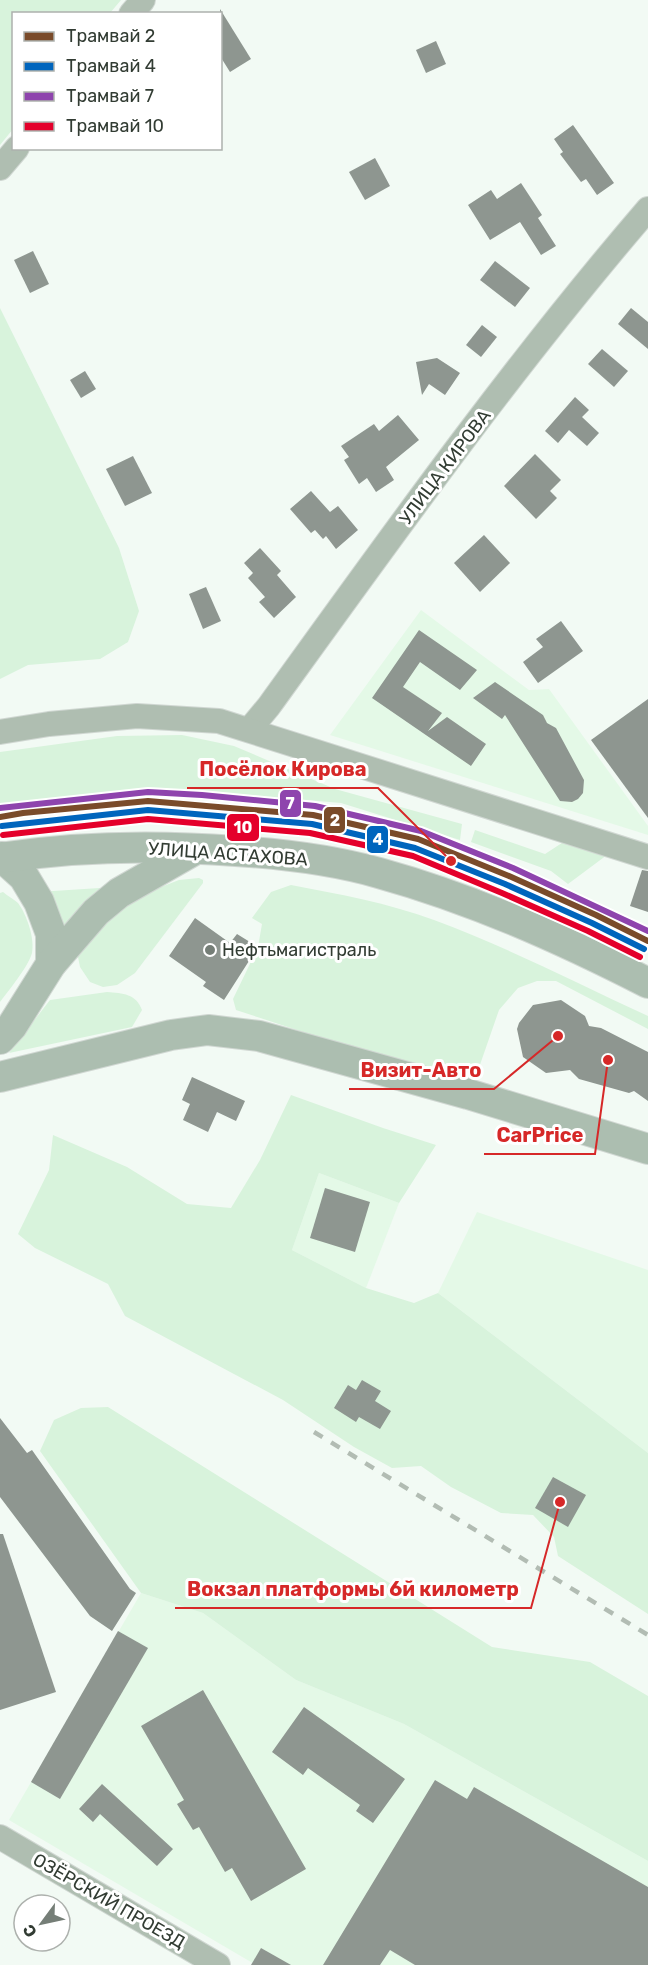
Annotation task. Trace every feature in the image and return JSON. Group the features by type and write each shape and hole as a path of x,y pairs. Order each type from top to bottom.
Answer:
{"main road":[{"name":"УЛИЦА АСТАХОВА","path":"1,857 110,847 198,848 290,855 378,873 462,900 550,935 648,983"},
{"path":"0,1039 12,1026 51,964 96,912 119,892 198,848"},
{"path":"1,857 24,877 39,902 51,934 51,964"},
{"path":"0,1077 171,1035 208,1030 259,1036 457,1091 648,1149"}],"street":[{"path":"133,12 143,0"},
{"path":"0,168 15,150"},
{"name":"УЛИЦА КИРОВА","path":"249,730 269,706 446,463 584,285 648,209"},
{"path":"0,732 49,723 137,716 219,721 648,857"},
{"name":"ОЗЁРСКИЙ ПРОЕЗД","path":"0,1837 218,1965"}],"shaded area":[{"path":"0,0 121,0 111,12 12,12 12,130 0,145"},
{"path":"0,308 119,548 139,611 128,642 100,659 28,665 0,679"},
{"path":"421,610 529,690 549,689 648,826 648,835 330,735"},
{"path":"182,735 234,746 335,789 462,824 460,840 341,803 203,793 116,792 0,810 0,752 117,736"},
{"path":"475,830 545,854 565,841 607,855 568,884 551,871 471,842"},
{"path":"199,878 203,880 203,883 135,973 117,985 103,987 90,982 80,967 77,952 89,928 156,889 179,880"},
{"path":"291,885 381,904 417,914 461,931 648,1016 648,1029 556,981 537,981 518,988 499,1010 474,1082 349,1051 303,1032 236,1010 233,999 258,947 262,924 252,918 271,892"},
{"path":"115,887 62,927 38,892"},
{"path":"3,892 21,908 30,927 33,947 27,965 0,1002 0,893"},
{"path":"107,992 128,995 139,1005 142,1010 132,1027 9,1053 50,1000"},
{"path":"291,1095 436,1145 399,1203 319,1173 292,1250 366,1288 414,1303 438,1293 648,1453 648,1614 558,1556 554,1537 533,1515 501,1513 451,1487 421,1466 392,1468 354,1447 283,1400 125,1316 108,1284 35,1248 18,1234 49,1170 53,1135 127,1167 187,1204 231,1208 260,1160"},
{"path":"319,1173 399,1203 366,1288 292,1250"},
{"path":"477,1212 648,1270 648,1453 438,1293"},
{"path":"108,1407 492,1647 590,1662 648,1696 648,1861 404,1724 296,1680 203,1613 141,1593 40,1451 54,1420 81,1408"},
{"path":"141,1593 203,1613 296,1680 404,1724 648,1861 648,1965 256,1965 9,1820"}],"building":[{"path":"222,12 251,59 230,72 222,59"},
{"path":"436,41 446,64 426,73 416,50"},
{"path":"573,125 614,183 597,195 586,179 581,182 560,154 563,152 554,139"},
{"path":"375,158 390,186 365,200 349,172"},
{"path":"521,183 542,215 538,218 556,246 541,255 520,222 490,240 468,205 491,190 497,199"},
{"path":"33,251 49,284 30,293 14,260"},
{"path":"495,261 530,288 515,307 480,280"},
{"path":"631,308 648,322 648,349 618,324"},
{"path":"482,325 497,337 481,357 466,345"},
{"path":"602,349 628,371 614,387 588,364"},
{"path":"437,358 460,373 445,395 429,384 422,395 416,362"},
{"path":"85,371 96,389 81,398 70,380"},
{"path":"575,397 589,410 582,417 599,433 587,446 569,430 558,443 545,431"},
{"path":"398,415 419,440 386,467 394,480 376,492 367,478 359,484 344,460 349,457 341,446 374,424 379,431"},
{"path":"535,454 561,480 550,491 557,498 536,519 504,486"},
{"path":"133,456 152,493 125,506 106,469"},
{"path":"311,491 330,512 338,506 358,530 336,549 326,536 323,539 315,530 311,533 290,509"},
{"path":"484,535 510,563 480,592 454,563"},
{"path":"260,548 281,571 277,575 296,597 274,618 259,602 265,597 248,578 253,573 244,563"},
{"path":"206,587 221,621 203,629 189,594"},
{"path":"561,621 583,651 538,683 523,662 543,647 536,639"},
{"path":"419,630 477,670 460,690 420,662 403,687 442,713 428,731 447,717 486,744 471,766 372,698"},
{"path":"495,682 543,715 547,723 556,728 584,780 583,793 578,799 572,802 560,801 505,715 502,719 473,698"},
{"path":"648,699 648,818 591,740"},
{"path":"642,870 648,871 648,912 630,906"},
{"path":"195,918 230,943 237,934 258,947 224,1000 203,986 206,982 169,956"},
{"path":"561,1000 585,1016 589,1026 601,1028 648,1052 648,1101 634,1091 629,1093 579,1079 570,1070 546,1073 523,1057 517,1029 519,1023 533,1005"},
{"path":"192,1077 245,1101 236,1121 217,1112 208,1132 183,1120 190,1104 182,1100"},
{"path":"325,1188 370,1202 355,1252 310,1238"},
{"path":"362,1380 381,1391 375,1401 391,1411 380,1429 359,1417 356,1422 334,1408 348,1385 356,1390"},
{"path":"0,1418 27,1453 32,1450 130,1589 136,1593 112,1631 90,1616 0,1497"},
{"path":"553,1477 586,1495 568,1527 535,1508"},
{"path":"0,1534 3,1534 56,1692 0,1710"},
{"path":"118,1631 148,1648 60,1799 31,1782"},
{"path":"203,1690 306,1869 251,1901 232,1868 225,1872 199,1827 193,1830 177,1804 184,1800 141,1726"},
{"path":"304,1707 405,1779 373,1823 356,1811 360,1805 308,1768 303,1775 272,1752"},
{"path":"435,1780 467,1799 474,1787 648,1887 648,1965 415,1965 390,1950 380,1965 323,1965"},
{"path":"102,1784 173,1849 157,1866 100,1814 93,1822 79,1809"},
{"path":"261,1948 291,1965 251,1965"}],"railway":[{"path":"314,1432 648,1635"}],"tram line":[{"name":"7","path":"0,808 148,792 315,806 421,831 513,868 648,931"},
{"name":"2","path":"0,817 148,801 313,815 418,839 509,876 648,941"},
{"name":"4","path":"2,826 148,810 312,824 415,848 505,884 644,949"},
{"name":"10","path":"3,835 148,819 310,833 413,856 588,931 640,957"}],"place":[{"name":"Посёлок Кирова","path":"451,861"},
{"name":"Нефтьмагистраль","path":"210,950"},
{"name":"Визит-Авто","path":"558,1036"},
{"name":"CarPrice","path":"608,1060"},
{"name":"Вокзал платформы 6й километр","path":"560,1502"}]}
